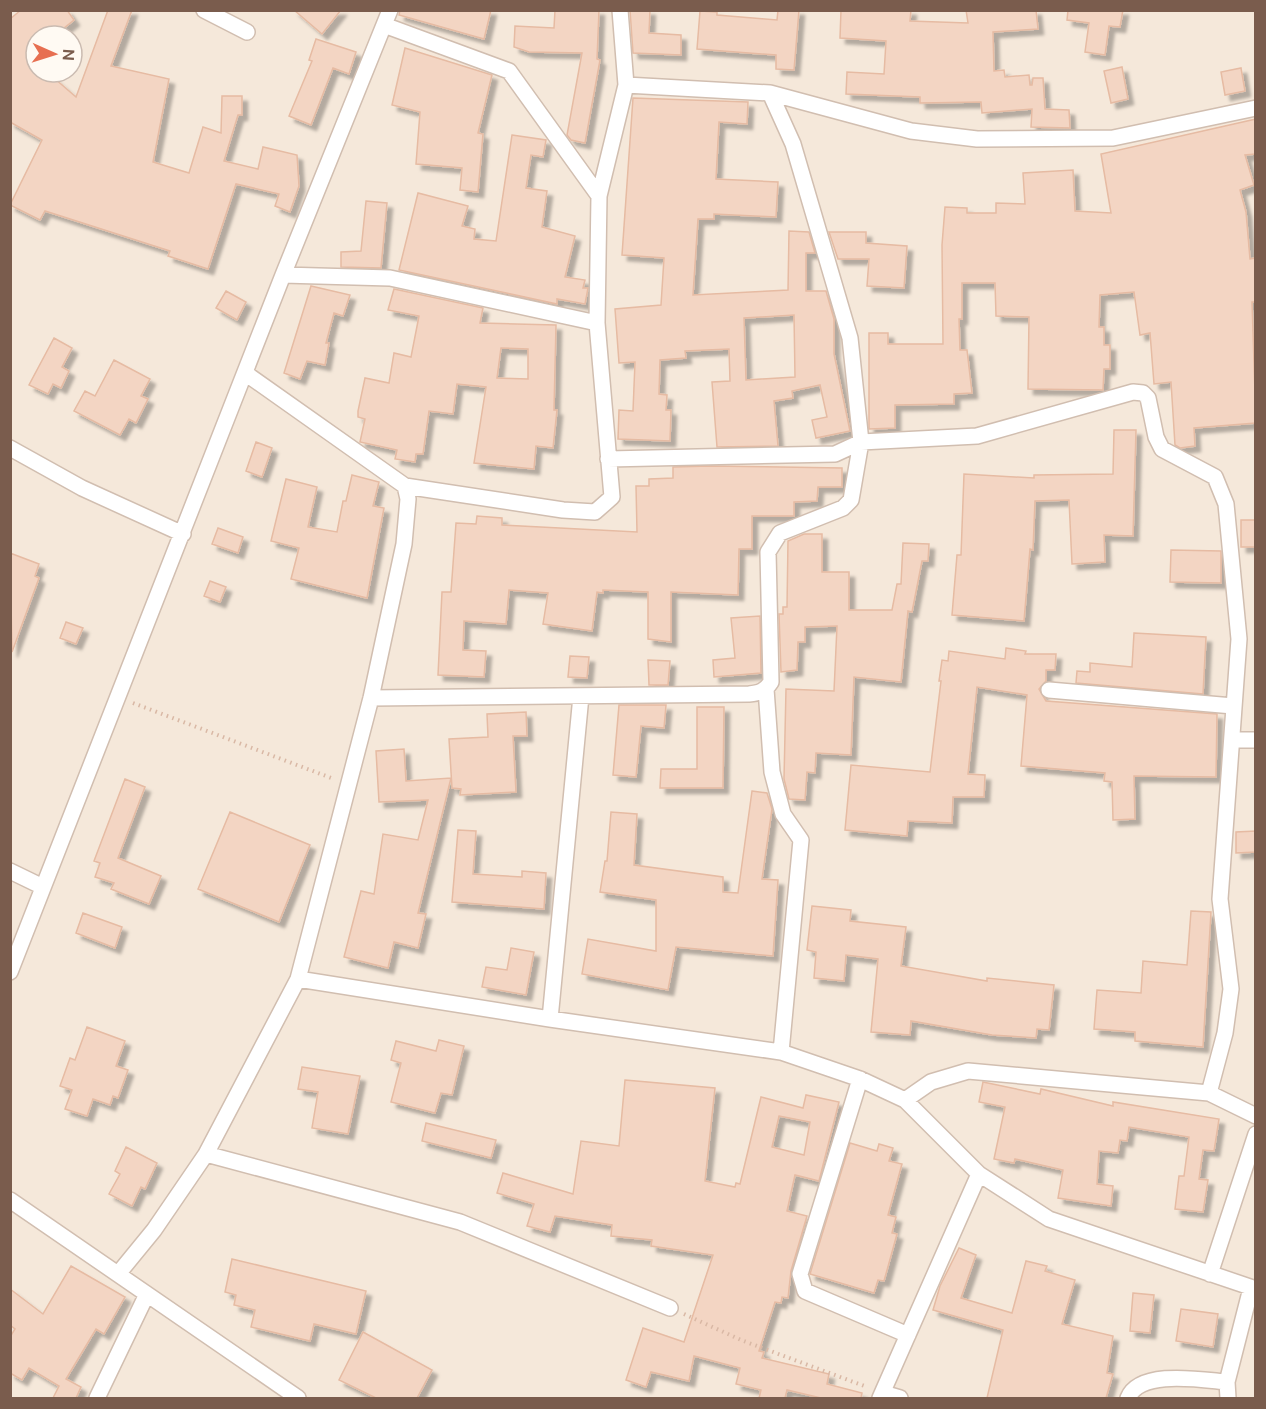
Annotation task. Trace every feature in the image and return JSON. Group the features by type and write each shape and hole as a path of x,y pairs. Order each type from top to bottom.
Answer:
{"street":[{"path":"204,10 247,32"},
{"path":"10,972 283,275 390,10"},
{"path":"245,373 405,486 563,510 595,512 612,497 597,323 599,196 626,85 620,10"},
{"path":"384,25 510,71 599,196"},
{"path":"626,85 770,93 911,131 977,140 1113,138 1256,108"},
{"path":"371,698 749,694 760,693 771,682 768,552 780,533 843,508 851,500 861,442 850,338 793,144 770,93"},
{"path":"283,275 390,278 597,323"},
{"path":"608,459 835,454 861,442 977,436 1118,396 1143,393 1148,398 1156,437 1162,449 1215,477 1226,504 1239,639 1220,899 1231,989 1225,1033 1209,1093"},
{"path":"10,448 82,488 183,534"},
{"path":"118,1274 154,1230 206,1154 298,979 371,698 404,544 408,499 405,486"},
{"path":"766,689 772,772 783,814 801,840 781,1052"},
{"path":"1049,690 1233,706"},
{"path":"550,1019 581,696"},
{"path":"1233,740 1256,740"},
{"path":"10,871 43,886"},
{"path":"298,979 550,1019 781,1052 861,1079 905,1100 979,1173 1049,1219 1253,1288 1227,1382 1228,1398"},
{"path":"905,1100 931,1082 968,1071 1209,1093 1256,1116"},
{"path":"861,1079 800,1274 805,1291 908,1335"},
{"path":"1210,1274 1256,1134"},
{"path":"206,1154 460,1222 670,1308"},
{"path":"900,1398 882,1396 979,1173"},
{"path":"10,1200 298,1398"},
{"path":"97,1398 147,1294"},
{"path":"1128,1398 1130,1393 1141,1384 1156,1380 1227,1382"}],"path":[{"path":"118,697 348,785"},
{"path":"670,1308 741,1340 882,1396"}],"shaded area":[{"path":"11,11 1255,11 1255,1398 11,1398"}],"building":[{"path":"21,10 67,10 74,20 69,24 24,24 24,84 61,84 76,97 81,84 84,84 84,75 108,10 132,10 111,66 169,79 153,162 189,173 203,127 221,133 222,96 242,96 242,115 238,115 224,161 258,169 263,147 297,155 299,186 290,212 275,206 279,194 236,184 208,269 168,256 170,251 45,211 40,220 10,205 42,140 10,122 10,19"},
{"path":"294,10 341,10 322,34"},
{"path":"400,10 491,10 484,39 399,15"},
{"path":"555,10 599,10 597,59 600,60 585,143 571,140 567,135 582,53 529,52 514,47 515,26 554,28"},
{"path":"630,10 650,10 649,33 681,35 681,55 633,53"},
{"path":"778,10 799,10 794,70 776,69 776,55 697,49 700,11 717,12 717,15 777,20"},
{"path":"841,10 911,10 910,21 968,23 966,10 1036,10 1038,29 993,32 994,71 1004,70 1005,77 1029,75 1030,85 1032,85 1033,78 1043,78 1045,109 1069,110 1070,128 1031,127 1032,109 982,113 981,102 920,103 920,97 846,94 847,72 884,74 886,41 840,38"},
{"path":"1068,10 1123,10 1120,27 1109,26 1105,55 1085,52 1089,23 1067,20"},
{"path":"316,39 356,52 349,74 333,68 311,125 289,116 312,61 309,60"},
{"path":"405,48 492,75 478,133 483,134 478,192 460,190 462,168 416,164 420,112 392,105"},
{"path":"1122,67 1128,99 1111,103 1104,71"},
{"path":"1241,68 1245,91 1225,95 1221,72"},
{"path":"633,98 748,102 747,124 719,122 716,179 778,182 776,217 714,214 714,219 698,219 693,295 788,290 789,231 809,232 815,253 806,253 806,291 826,291 834,319 834,354 850,431 816,438 812,420 827,417 820,385 792,391 793,398 774,401 778,446 717,447 712,382 730,381 729,349 685,351 686,358 660,360 659,394 667,395 666,410 671,410 670,441 618,439 619,410 633,411 635,362 619,363 615,309 661,305 664,258 622,255","holes":["794,315 795,377 746,380 744,318"]},
{"path":"1256,119 1256,154 1245,155 1254,185 1240,190 1246,212 1250,259 1256,258 1256,302 1252,302 1256,423 1194,428 1195,446 1180,448 1175,445 1171,382 1154,384 1150,333 1140,335 1134,292 1100,295 1099,327 1104,327 1104,345 1110,345 1110,369 1104,369 1103,390 1028,389 1029,317 996,316 995,283 962,283 962,319 959,319 960,350 967,350 972,393 954,394 954,404 895,405 895,428 869,429 869,333 888,333 888,344 943,344 942,245 945,207 967,208 967,213 996,213 996,203 1025,204 1023,173 1073,170 1075,211 1111,213 1101,154"},
{"path":"512,135 546,140 543,157 531,155 526,188 547,191 542,227 575,236 565,277 585,280 583,288 588,288 585,304 557,299 557,304 399,270 418,193 468,206 462,226 475,229 474,239 496,241"},
{"path":"366,201 387,203 381,268 341,267 341,252 361,251"},
{"path":"829,232 866,232 866,243 907,246 904,288 867,286 869,259 838,259"},
{"path":"311,286 350,295 343,316 334,313 326,343 329,343 325,365 307,361 300,379 284,373"},
{"path":"394,289 483,308 480,323 556,325 554,410 557,410 553,448 536,446 534,469 474,463 486,387 457,384 453,414 429,411 423,454 416,454 415,462 395,459 397,450 360,442 365,419 358,417 358,411 365,378 389,383 394,353 411,357 419,316 388,310","holes":["501,348 528,349 528,379 497,378"]},
{"path":"226,291 246,302 237,320 216,308"},
{"path":"54,338 72,348 62,367 69,371 61,388 53,384 48,394 29,385"},
{"path":"114,360 150,379 141,396 148,399 136,423 129,419 120,435 74,411 85,391 95,396"},
{"path":"1114,430 1136,430 1133,536 1104,535 1105,562 1072,564 1069,500 1035,501 1033,550 1030,549 1024,621 952,615 957,555 961,555 964,474 1034,478 1034,475 1113,474"},
{"path":"256,442 272,448 262,477 246,471"},
{"path":"673,467 842,468 842,487 818,487 817,501 794,502 794,516 752,516 752,549 739,549 738,595 671,592 671,642 648,639 648,592 603,590 603,593 597,592 592,631 543,624 548,593 509,590 506,624 464,621 463,650 486,651 484,677 438,675 442,592 451,592 456,523 476,524 477,516 502,518 502,525 637,532 636,486 649,486 649,479 673,478"},
{"path":"352,475 379,482 373,506 384,508 367,598 291,579 299,548 271,541 286,479 317,487 308,527 337,532 343,501 346,501"},
{"path":"1241,520 1256,520 1256,547 1241,547"},
{"path":"218,528 243,537 238,553 212,544"},
{"path":"804,534 822,534 822,572 849,572 849,610 892,610 897,584 901,584 903,543 929,544 928,561 922,561 912,612 908,611 901,682 854,677 851,755 816,753 815,773 807,772 805,800 789,799 784,779 786,689 834,691 837,626 805,627 805,642 798,642 797,670 781,672 779,614 783,614 783,607 787,607 788,541"},
{"path":"1171,550 1221,551 1221,583 1170,582"},
{"path":"10,553 39,564 35,576 39,578 12,652"},
{"path":"210,581 226,587 220,602 204,596"},
{"path":"760,616 761,673 714,677 713,660 735,658 731,618"},
{"path":"66,622 83,628 76,644 60,638"},
{"path":"1134,633 1206,637 1203,694 1076,683 1077,671 1090,672 1090,663 1132,667"},
{"path":"1006,648 1026,651 1025,654 1056,654 1055,670 1046,670 1046,681 1039,689 1046,701 1217,714 1216,777 1134,776 1135,819 1113,820 1112,782 1104,781 1105,773 1021,766 1027,695 977,687 968,774 985,775 984,797 953,797 952,823 908,821 907,836 845,830 851,765 930,772 942,660 948,661 949,651 1005,659"},
{"path":"570,656 589,657 587,678 568,677"},
{"path":"648,660 670,661 668,685 649,685"},
{"path":"619,705 666,705 664,728 641,726 636,777 613,775"},
{"path":"697,707 724,707 723,788 660,788 661,769 697,769"},
{"path":"526,712 527,736 513,736 516,792 460,795 461,789 452,788 449,739 488,737 487,714"},
{"path":"404,749 406,781 451,778 418,913 426,914 418,948 394,942 388,968 344,957 361,891 374,894 383,834 418,840 428,800 379,802 376,751"},
{"path":"125,779 145,787 118,858 161,876 149,904 111,889 114,883 95,877 100,863 94,861"},
{"path":"752,791 767,793 772,809 762,879 778,880 773,956 676,947 668,990 582,974 588,939 656,951 656,900 600,892 605,861 607,861 611,812 637,814 634,865 723,877 723,892 738,893"},
{"path":"230,812 310,845 279,922 198,889"},
{"path":"458,830 476,831 473,874 522,877 522,871 546,873 544,909 452,902"},
{"path":"1256,831 1256,852 1236,853 1236,832"},
{"path":"812,906 851,910 850,921 906,927 901,966 987,981 987,978 1054,985 1049,1030 1037,1029 1036,1038 992,1035 911,1021 910,1035 871,1032 878,959 846,955 844,981 814,978 816,952 807,950"},
{"path":"1191,911 1211,912 1203,1047 1135,1041 1135,1032 1094,1029 1097,990 1141,993 1143,961 1187,965"},
{"path":"83,913 122,927 115,948 76,933"},
{"path":"511,948 534,952 526,995 482,987 486,967 507,970"},
{"path":"87,1027 125,1041 116,1066 128,1070 118,1098 113,1096 110,1105 93,1099 87,1116 65,1109 72,1090 60,1086 70,1058 75,1060"},
{"path":"439,1040 464,1046 452,1095 441,1093 435,1113 391,1102 401,1063 391,1060 396,1041 436,1051"},
{"path":"302,1067 360,1076 348,1134 312,1128 318,1092 298,1089"},
{"path":"625,1080 715,1088 705,1181 735,1187 736,1183 740,1184 761,1097 803,1108 806,1095 839,1102 819,1181 795,1175 787,1211 807,1216 791,1271 788,1298 782,1297 781,1303 775,1302 759,1351 764,1352 762,1358 829,1374 827,1384 862,1393 861,1398 821,1398 787,1390 785,1398 759,1398 761,1390 736,1384 740,1368 694,1356 689,1381 651,1372 646,1387 626,1380 643,1328 684,1342 713,1255 651,1246 652,1240 611,1236 612,1225 555,1216 550,1232 527,1226 534,1204 497,1193 503,1173 573,1194 581,1141 619,1146","holes":["779,1116 810,1122 804,1155 772,1147"]},
{"path":"983,1082 1040,1094 1041,1089 1113,1106 1113,1102 1219,1119 1214,1151 1203,1150 1199,1179 1208,1180 1203,1212 1175,1209 1179,1176 1184,1176 1189,1137 1129,1127 1127,1141 1120,1140 1118,1153 1099,1151 1097,1184 1113,1186 1111,1206 1058,1198 1063,1170 1015,1159 1014,1163 994,1159 1005,1107 979,1102"},
{"path":"426,1123 496,1140 491,1158 422,1141"},
{"path":"850,1143 877,1151 879,1144 893,1148 889,1161 902,1164 888,1215 896,1217 892,1233 897,1234 884,1281 878,1280 874,1293 810,1274"},
{"path":"126,1147 157,1163 145,1189 141,1187 132,1206 109,1194 120,1174 115,1171"},
{"path":"959,1248 976,1255 961,1298 1012,1313 1026,1261 1047,1266 1045,1271 1075,1280 1062,1324 1113,1336 1107,1373 1113,1374 1106,1398 987,1398 1003,1330 933,1310 940,1286"},
{"path":"232,1259 366,1291 356,1334 314,1324 310,1341 251,1327 255,1310 234,1305 236,1295 225,1292"},
{"path":"71,1266 125,1297 104,1334 96,1329 66,1379 81,1387 76,1398 53,1398 59,1386 29,1368 22,1380 10,1373 10,1337 15,1329 10,1325 10,1289 43,1314"},
{"path":"1133,1293 1154,1295 1150,1333 1130,1331"},
{"path":"1181,1309 1218,1314 1213,1347 1176,1341"},
{"path":"363,1332 432,1370 417,1398 376,1398 339,1380"}]}
